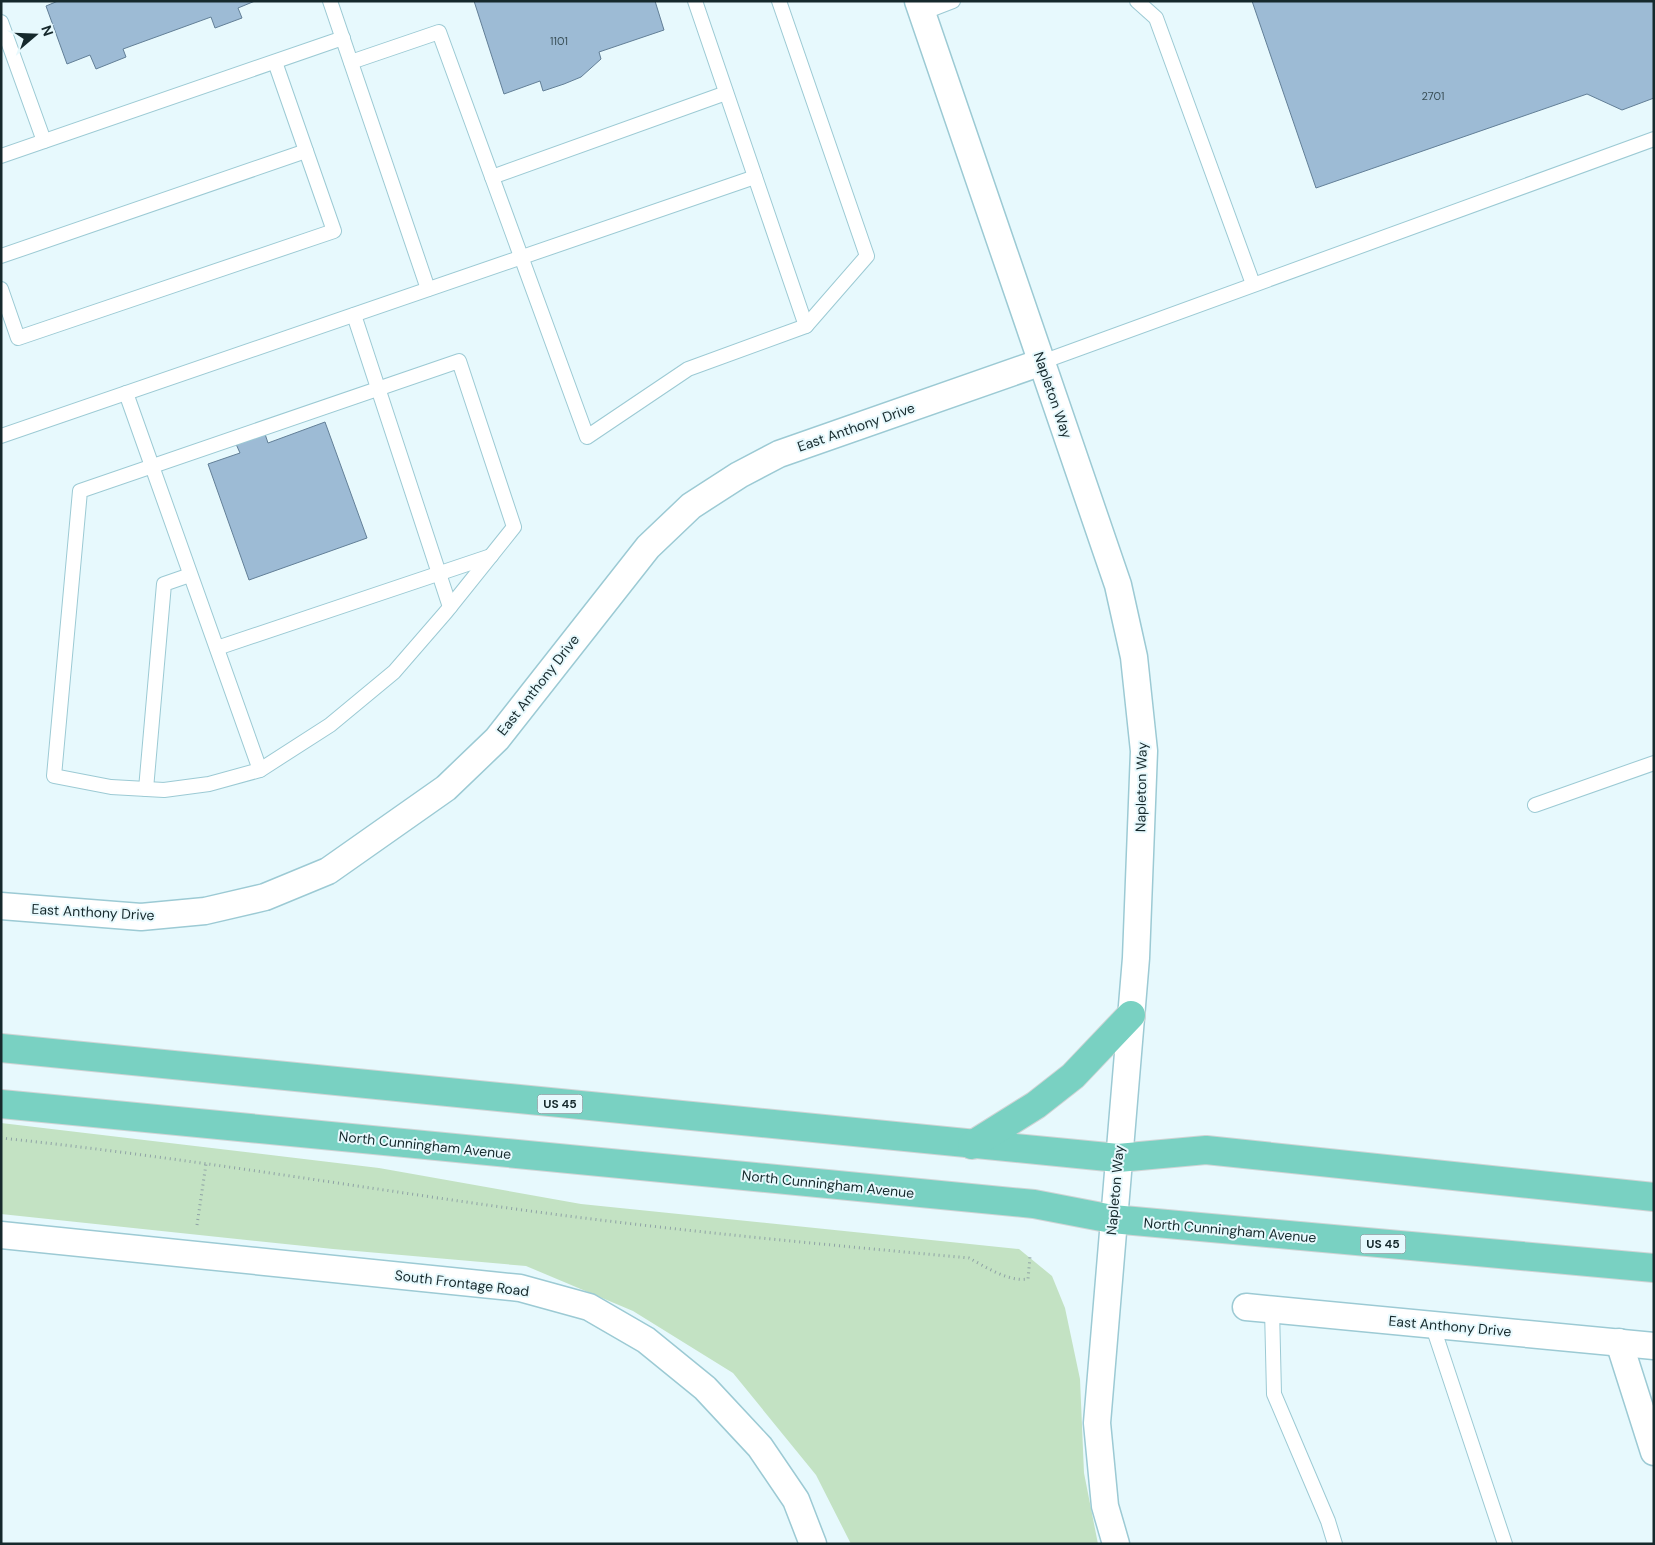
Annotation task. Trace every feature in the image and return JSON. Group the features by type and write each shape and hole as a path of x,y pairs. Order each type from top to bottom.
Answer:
{"main road":[{"path":"972,1145 1036,1105 1073,1076 1131,1015"},
{"name":"US 45","path":"1,1048 972,1145 1118,1158 1206,1150 1654,1196"},
{"name":"North Cunningham Avenue","path":"1,1104 1034,1204 1112,1219 1654,1268"}],"street":[{"name":"Napleton Way","path":"920,7 1118,585 1134,657 1144,751 1136,958 1112,1219 1097,1423 1105,1506 1116,1544"},
{"name":"East Anthony Drive","path":"1,906 141,917 205,911 264,897 328,870 446,788 497,739 648,547 691,506 739,474 779,454 1042,362"},
{"name":"South Frontage Road","path":"1,1235 520,1288 589,1307 646,1340 705,1388 760,1447 796,1500 813,1544"},
{"name":"East Anthony Drive","path":"1246,1307 1654,1346"},
{"path":"1619,1342 1654,1452"}],"lane":[{"path":"330,1 428,289"},
{"path":"695,1 806,326"},
{"path":"351,62 439,32 587,437 688,368 806,326 867,256 779,1"},
{"path":"920,7 953,1"},
{"path":"1137,1 1156,18 1253,284"},
{"path":"1,22 44,141"},
{"path":"1,156 343,38"},
{"path":"1,288 18,338 334,231 275,62"},
{"path":"492,177 726,93"},
{"path":"1042,362 1654,139"},
{"path":"1,256 306,151"},
{"path":"1,436 755,177"},
{"path":"354,315 450,607"},
{"path":"459,361 514,526 450,607 394,672 330,725 260,770 209,784 164,790 111,786 54,776 80,491 378,389 459,361"},
{"path":"126,393 260,770"},
{"path":"217,648 491,556"},
{"path":"146,789 164,584 190,575"},
{"path":"1535,805 1654,763"},
{"path":"1272,1309 1274,1394 1335,1544"},
{"path":"1432,1324 1505,1544"}],"path":[{"path":"1,1138 206,1164 674,1229 969,1258 1019,1281 1028,1279 1030,1257"},
{"path":"192,1253 206,1164"}],"green space":[{"path":"1,1123 379,1168 581,1204 1019,1249 1052,1276 1065,1308 1080,1379 1084,1473 1098,1544 851,1544 816,1475 733,1373 633,1311 526,1266 333,1249 1,1214"}],"building":[{"path":"58,1 255,1 238,8 242,18 215,28 211,17 123,49 126,57 96,69 90,55 67,64 46,6"},
{"path":"474,1 655,1 664,30 599,52 601,59 581,77 564,84 543,91 540,81 504,94"},
{"path":"1252,1 1654,1 1654,98 1622,110 1587,94 1316,188"},
{"path":"325,422 367,538 249,580 208,464 240,453 236,444 265,434 268,443"}]}
